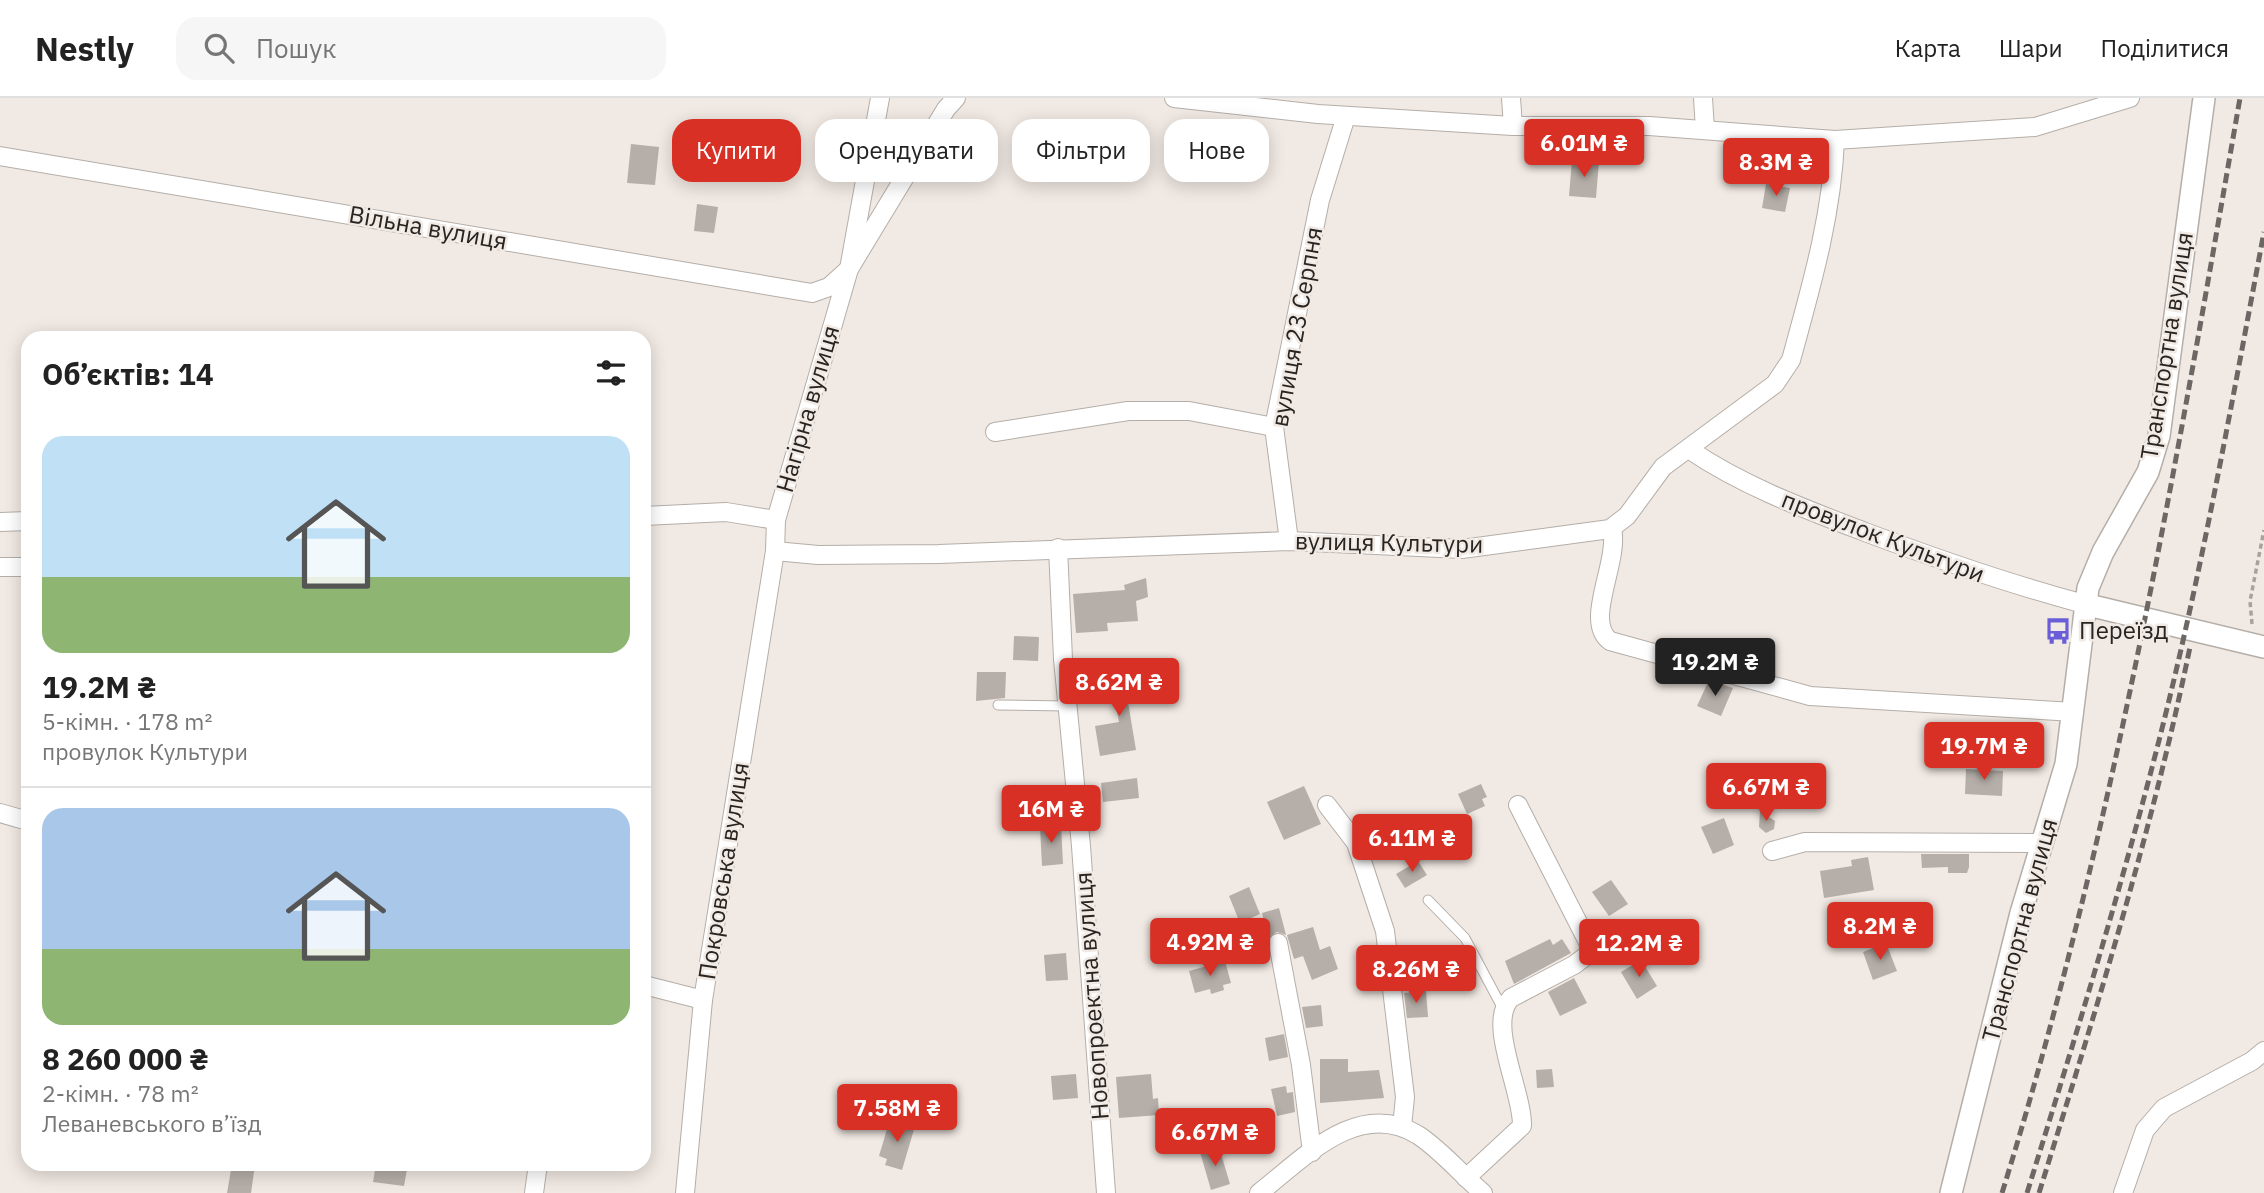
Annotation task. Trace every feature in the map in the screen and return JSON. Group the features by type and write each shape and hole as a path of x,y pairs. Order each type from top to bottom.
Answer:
{"street":[{"name":"Нагірна вулиця","path":"775,551 776,520 849,269 880,98"},
{"name":"Нагірна вулиця","path":"849,269 946,109 956,98"},
{"path":"1174,98 1346,116 1513,126 1649,126 1835,141 2035,127 2130,98"},
{"path":"1511,98 1513,126"},
{"path":"1703,98 1705,130"},
{"name":"Транспортна вулиця","path":"1951,1193 2021,913 2066,764 2074,712 2084,604 2093,572 2148,472 2158,436 2204,98"},
{"name":"вулиця 23 Серпня","path":"1289,541 1274,427 1320,200 1346,116"},
{"path":"1835,141 1833,191 1821,251 1791,360 1775,384 1690,450 1663,467 1627,516 1612,528 1613,559 1598,619 1600,630 1610,641 1811,696 2074,712"},
{"name":"Вільна вулиця","path":"0,156 812,293 829,287 849,269"},
{"path":"995,432 1128,411 1189,411 1274,427"},
{"name":"провулок Культури","path":"1690,450 1727,472 1843,524 1992,579 2084,604"},
{"path":"651,516 726,512 776,520"},
{"path":"0,522 21,521"},
{"name":"вулиця Культури","path":"775,551 818,555 1289,541 1462,549 1596,533 1612,528"},
{"name":"Новопроектна вулиця","path":"1058,548 1106,1193"},
{"name":"Покровська вулиця","path":"685,1193 703,1000 775,551"},
{"path":"0,567 21,567"},
{"path":"2084,604 2259,646"},
{"path":"1327,805 1356,843 1385,931 1405,1097 1402,1128"},
{"path":"1466,1178 1522,1126 1502,1023 1503,1009 1511,998 1586,958 1591,948 1518,805"},
{"path":"0,813 21,819"},
{"path":"1772,851 1805,842 2043,843"},
{"path":"1278,943 1301,1065 1312,1152"},
{"path":"651,987 703,1000"},
{"path":"2123,1193 2145,1130 2164,1108 2252,1061 2264,1051"},
{"path":"1259,1193 1343,1130 1366,1123 1387,1122 1419,1136 1483,1193"},
{"path":"534,1193 537,1171"}],"lane":[{"path":"998,705 1068,706"},
{"path":"1427,900 1465,938 1503,1009"}],"path":[{"path":"2259,646 2250,601 2264,530"}],"building":[{"path":"631,144 659,147 655,185 627,183"},
{"path":"1572,160 1599,161 1596,198 1569,196"},
{"path":"1766,184 1790,188 1785,212 1762,208"},
{"path":"697,204 718,207 714,233 694,231"},
{"path":"1146,578 1148,597 1136,601 1138,621 1107,623 1108,631 1076,633 1073,594 1125,590 1124,585"},
{"path":"1014,636 1039,637 1038,661 1013,660"},
{"path":"1130,669 1136,694 1127,696 1136,750 1100,756 1095,726 1119,722 1109,673"},
{"path":"977,672 1006,672 1005,698 976,701"},
{"path":"1709,680 1733,688 1721,716 1697,706"},
{"path":"1966,769 2003,771 2002,796 1965,794"},
{"path":"1137,778 1139,798 1103,802 1101,783"},
{"path":"1753,782 1759,802 1739,808 1733,788"},
{"path":"1481,784 1487,797 1482,799 1485,806 1467,814 1458,794"},
{"path":"1304,786 1321,824 1284,840 1267,802"},
{"path":"1760,811 1775,821 1774,829 1766,833 1759,827"},
{"path":"1724,818 1734,845 1713,854 1701,827"},
{"path":"1061,825 1063,864 1042,866 1040,826"},
{"path":"1921,854 1969,854 1967,873 1948,873 1948,867 1922,868"},
{"path":"1868,857 1874,890 1824,898 1820,871 1852,866 1851,860"},
{"path":"1418,861 1427,875 1405,888 1396,874"},
{"path":"1611,880 1628,904 1609,916 1592,892"},
{"path":"1249,887 1260,914 1240,923 1229,896"},
{"path":"1279,908 1286,935 1277,932 1268,938 1262,913"},
{"path":"1313,927 1320,950 1330,946 1338,969 1312,980 1303,956 1294,959 1287,935"},
{"path":"1550,939 1553,945 1562,939 1571,953 1514,984 1505,961"},
{"path":"1886,943 1897,971 1873,980 1863,952"},
{"path":"1066,953 1068,980 1046,981 1044,955"},
{"path":"1641,960 1657,986 1637,999 1621,972"},
{"path":"1225,961 1231,983 1223,985 1224,990 1211,994 1210,989 1195,993 1189,971"},
{"path":"1574,978 1587,1003 1560,1016 1548,992"},
{"path":"1426,991 1428,1017 1407,1018 1404,993"},
{"path":"1321,1005 1323,1026 1306,1028 1302,1007"},
{"path":"1284,1034 1288,1057 1269,1061 1265,1038"},
{"path":"1320,1059 1348,1059 1348,1072 1379,1070 1384,1098 1320,1103"},
{"path":"1552,1069 1554,1087 1537,1088 1536,1070"},
{"path":"1076,1074 1078,1098 1053,1100 1051,1076"},
{"path":"1151,1074 1153,1099 1158,1098 1159,1115 1119,1118 1116,1077"},
{"path":"1286,1086 1287,1093 1293,1092 1295,1112 1277,1116 1271,1089"},
{"path":"890,1119 915,1126 902,1170 885,1165 887,1159 879,1156"},
{"path":"1219,1147 1230,1184 1211,1190 1200,1152"},
{"path":"231,1171 254,1171 251,1193 227,1193"},
{"path":"375,1171 407,1171 404,1186 373,1182"}],"railway":[{"path":"2002,1193 2077,923 2139,650 2240,98"},
{"path":"2027,1193 2110,921 2171,691 2214,495 2264,232"},
{"path":"2039,1193 2140,854 2190,647"}],"place":[{"name":"Переїзд","path":"2058,631"}]}
